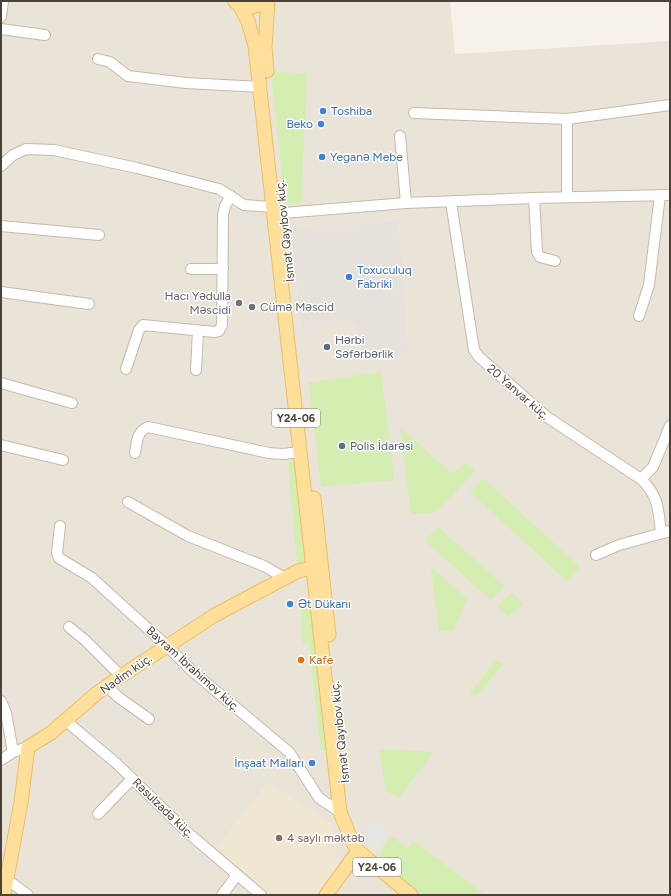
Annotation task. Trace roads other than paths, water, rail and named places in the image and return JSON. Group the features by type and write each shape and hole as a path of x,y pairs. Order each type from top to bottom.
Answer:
{"main road":[{"path":"236,2 244,6 254,7 264,1"},
{"name":"İsmət Qayıbov küç.","path":"268,1 266,61 300,452 317,566 340,812 349,834"},
{"name":"İsmət Qayıbov küç.","path":"236,2 248,21 255,46 278,210 317,566 349,834"},
{"name":"Nadim küç.","path":"28,747 66,721 121,676 215,615 285,578 317,566"},
{"path":"4,895 4,877 21,802 28,747"},
{"name":"Y24-06","path":"349,834 358,850 411,895"},
{"path":"326,895 358,850"}],"street":[{"path":"1,17 3,1"},
{"path":"1,29 45,35"},
{"path":"98,59 110,62 128,76 186,83 260,87"},
{"path":"414,113 567,119 670,105"},
{"path":"567,119 568,197"},
{"path":"400,136 406,203"},
{"name":"İsmət Qayıbov küç.","path":"1,166 13,155 26,149 54,150 161,174 219,189 244,205 278,210"},
{"path":"278,210 534,198 665,195 648,285 639,316"},
{"path":"126,369 139,330 143,325 198,331 214,332 219,330 222,325 223,215 225,206 231,196"},
{"path":"534,198 537,252 540,257 555,261"},
{"name":"20 Yanvar küç.","path":"451,202 474,350 479,357 547,417 641,479 652,490 656,498 666,532"},
{"path":"1,226 99,235"},
{"path":"191,269 223,269"},
{"path":"1,292 89,304"},
{"path":"196,370 198,331"},
{"path":"1,383 72,403"},
{"path":"641,479 652,467 670,426"},
{"path":"135,454 139,434 142,429 148,427 269,453 283,454 300,452"},
{"path":"1,445 63,460"},
{"path":"128,502 188,536 264,566 285,578"},
{"name":"Bayram İbrahimov küç.","path":"60,526 57,553 59,558 92,578 167,646 191,670 289,752 319,798 340,812"},
{"path":"596,555 618,544 666,532"},
{"path":"69,627 86,641 121,676"},
{"path":"108,686 118,697 148,718"},
{"path":"1,701 6,713 13,752"},
{"name":"Rəsulzadə küç.","path":"66,721 132,779 186,831 260,895"},
{"name":"Nadim küç.","path":"1,760 13,752 28,747"},
{"path":"98,814 132,779"},
{"path":"222,895 237,875"},
{"path":"4,877 28,895"}],"place":[{"name":"Toshiba","path":"323,111"},
{"name":"Beko","path":"321,124"},
{"name":"Yeganə Mebe","path":"322,157"},
{"name":"Toxuculuq Fabriki","path":"349,277"},
{"name":"Hacı Yədulla Məscidi","path":"239,303"},
{"name":"Cümə Məscid","path":"252,307"},
{"name":"Hərbi Səfərbərlik","path":"327,347"},
{"name":"Polis İdarəsi","path":"342,446"},
{"name":"Ət Dükanı","path":"290,604"},
{"name":"Kafe","path":"301,660"},
{"name":"İnşaat Malları","path":"312,763"},
{"name":"4 saylı məktəb","path":"279,838"}]}
